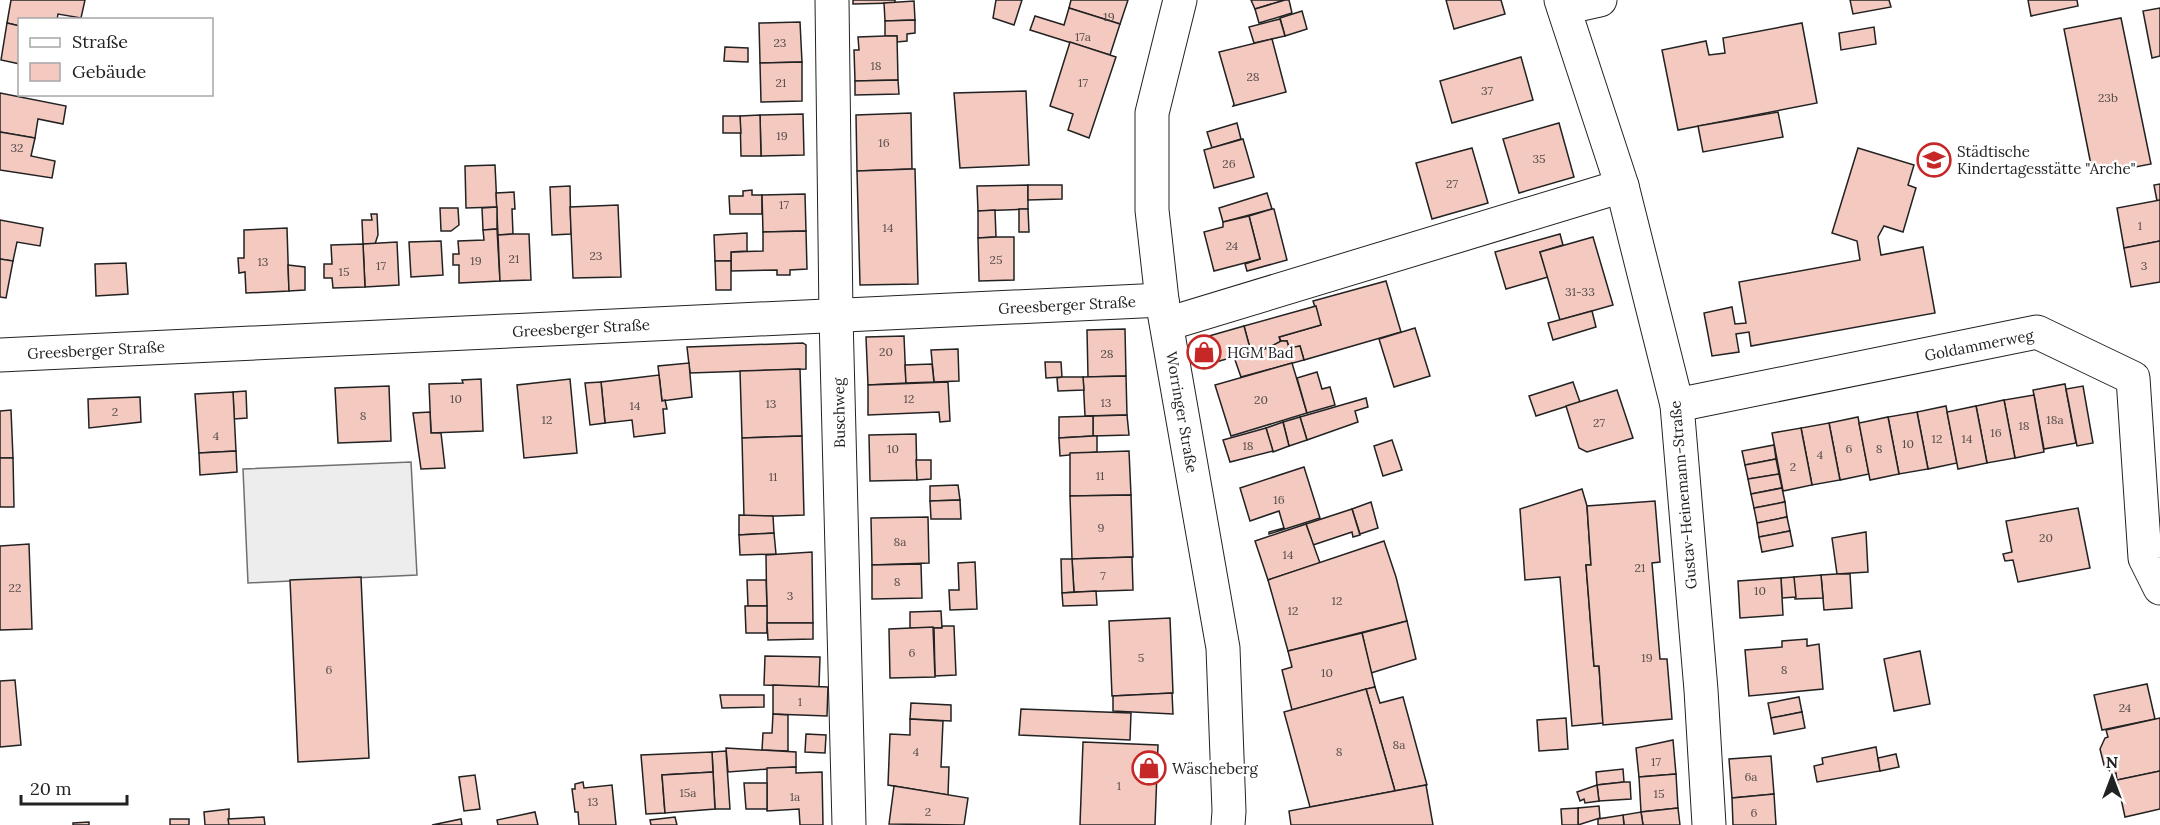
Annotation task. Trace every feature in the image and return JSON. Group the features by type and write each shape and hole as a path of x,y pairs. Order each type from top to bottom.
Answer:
{"street":[{"name":"Buschweg","path":"832,0 836,316 849,825"},
{"name":"Worringer Straße","path":"1180,0 1152,113 1152,210 1165,312 1223,648 1229,811 1227,825"},
{"path":"1562,4 1600,0"},
{"name":"Gustav-Heinemann-Straße","path":"1562,4 1622,186 1677,405 1700,678 1709,825"},
{"name":"Greesberger Straße","path":"0,355 836,316 1165,312 1622,186"},
{"name":"Goldammerweg","path":"1677,405 2037,332 2133,378 2145,558 2160,588"}],"shaded area":[{"path":"411,462 417,575 248,583 243,469"}],"building":[{"path":"11,0 85,0 81,18 58,14 57,18 18,18 18,26 7,23"},
{"path":"853,0 895,0 895,3 853,4"},
{"path":"996,0 1022,0 1014,25 993,18"},
{"path":"1071,0 1128,0 1120,24 1069,8"},
{"path":"1251,0 1285,0 1255,9"},
{"path":"1289,0 1292,13 1259,23 1255,9"},
{"path":"1446,0 1501,0 1505,14 1454,29"},
{"path":"1850,0 1889,0 1891,7 1853,14"},
{"path":"2028,0 2077,0 2078,6 2031,16"},
{"path":"914,1 915,20 885,21 884,3"},
{"path":"1069,8 1120,24 1110,55 1030,30 1035,16 1064,25"},
{"path":"2160,8 2160,56 2152,58 2143,11"},
{"path":"1302,11 1307,29 1285,36 1280,18"},
{"path":"2121,18 2151,164 2093,175 2064,29"},
{"path":"1280,19 1285,36 1254,43 1249,27"},
{"path":"915,20 915,33 907,34 907,41 897,42 897,36 885,36 885,21"},
{"path":"800,22 802,62 760,63 759,23"},
{"path":"7,23 18,26 18,64 1,60"},
{"path":"1802,23 1817,103 1678,130 1662,50 1706,41 1709,55 1725,53 1723,38"},
{"path":"1874,27 1876,44 1841,50 1839,33"},
{"path":"897,36 898,80 855,81 854,50 859,50 858,37"},
{"path":"1272,39 1286,92 1233,106 1219,52"},
{"path":"1070,42 1116,57 1089,138 1068,130 1073,114 1050,106"},
{"path":"725,47 748,48 748,62 724,61"},
{"path":"1521,57 1533,100 1452,123 1440,81"},
{"path":"802,62 802,101 761,102 760,63"},
{"path":"898,80 899,94 855,95 855,81"},
{"path":"1026,91 1029,165 960,168 954,93"},
{"path":"0,93 66,106 63,124 38,119 35,138 0,132"},
{"path":"1778,112 1783,137 1703,152 1698,126"},
{"path":"911,113 912,169 857,171 856,115"},
{"path":"803,114 804,155 761,156 760,115"},
{"path":"760,115 761,156 741,156 740,116"},
{"path":"723,116 740,116 741,133 723,133"},
{"path":"1237,123 1241,139 1212,148 1207,132"},
{"path":"1559,123 1574,177 1519,193 1503,139"},
{"path":"0,132 35,138 31,156 55,161 52,178 0,170"},
{"path":"1243,139 1254,177 1214,188 1204,150"},
{"path":"1472,148 1488,203 1432,219 1416,163"},
{"path":"1858,148 1914,165 1908,185 1916,188 1903,232 1884,226 1878,237 1881,255 1923,247 1935,313 1751,346 1749,332 1736,334 1739,352 1712,356 1704,313 1732,307 1735,324 1746,323 1739,282 1860,260 1857,241 1832,233"},
{"path":"495,165 497,207 466,208 465,166"},
{"path":"915,169 918,284 860,285 857,171"},
{"path":"2160,184 2160,200 2157,201 2154,185"},
{"path":"1028,185 1028,209 978,211 977,186"},
{"path":"1028,185 1062,185 1062,199 1028,200"},
{"path":"570,186 571,234 552,235 550,187"},
{"path":"752,190 752,195 762,195 762,214 730,214 729,196 743,196 743,191"},
{"path":"514,192 513,234 498,235 496,193"},
{"path":"1267,193 1272,209 1223,222 1219,208"},
{"path":"805,194 806,231 763,232 762,195"},
{"path":"2160,200 2160,241 2124,248 2117,208"},
{"path":"618,205 621,277 573,278 570,207"},
{"path":"497,207 497,229 483,230 482,208"},
{"path":"440,208 458,208 459,225 451,231 441,231"},
{"path":"1019,209 1028,209 1029,232 1019,232"},
{"path":"1274,209 1287,260 1247,271 1245,264 1260,259 1249,216"},
{"path":"995,210 996,237 978,238 978,211"},
{"path":"371,214 377,214 378,235 375,244 363,244 362,220 372,220"},
{"path":"1249,216 1260,259 1214,271 1204,232 1223,227 1223,222"},
{"path":"0,220 43,228 40,246 17,242 13,261 0,259"},
{"path":"287,228 289,291 246,293 245,272 239,273 238,258 244,258 244,230"},
{"path":"497,229 500,281 459,283 459,265 453,265 453,254 459,254 458,241 484,240 483,230"},
{"path":"806,231 807,269 790,270 790,275 777,275 777,270 731,271 731,252 763,251 763,232"},
{"path":"747,233 747,251 731,252 731,261 715,261 714,235"},
{"path":"529,234 531,280 500,281 498,235"},
{"path":"1560,234 1563,245 1540,252 1548,277 1506,289 1495,252"},
{"path":"1014,237 1014,280 979,281 978,238"},
{"path":"1593,237 1613,305 1560,320 1540,252"},
{"path":"441,241 443,275 411,277 409,242"},
{"path":"2160,241 2160,282 2131,287 2124,248"},
{"path":"397,242 399,285 365,287 363,244"},
{"path":"363,244 365,287 333,288 332,278 324,278 324,264 332,264 331,245"},
{"path":"0,259 13,261 6,298 0,297"},
{"path":"715,261 731,261 731,290 716,290"},
{"path":"126,263 128,294 96,296 95,264"},
{"path":"288,265 305,267 305,290 289,291"},
{"path":"1386,281 1401,332 1304,360 1300,346 1289,348 1287,341 1281,341 1279,337 1321,325 1313,301"},
{"path":"1316,306 1321,325 1279,337 1281,343 1251,352 1244,326"},
{"path":"1592,311 1596,327 1553,340 1548,323"},
{"path":"1244,326 1251,352 1202,366 1195,340"},
{"path":"1415,328 1430,376 1394,387 1379,339"},
{"path":"1125,329 1126,376 1088,377 1087,330"},
{"path":"904,336 906,383 868,385 866,337"},
{"path":"1281,341 1287,341 1289,348 1300,346 1304,360 1241,377 1234,357 1268,348"},
{"path":"803,343 806,345 806,369 690,373 687,347"},
{"path":"958,349 959,381 934,382 931,350"},
{"path":"1045,362 1061,362 1062,377 1046,378"},
{"path":"689,363 692,397 662,401 658,366"},
{"path":"1292,363 1307,413 1231,436 1215,385"},
{"path":"932,364 934,382 906,383 905,365"},
{"path":"800,369 802,436 742,438 740,371"},
{"path":"1317,372 1322,389 1330,387 1335,405 1307,413 1297,378"},
{"path":"659,375 662,401 665,400 667,409 663,409 665,433 634,437 632,420 605,423 601,382"},
{"path":"1126,376 1127,415 1085,416 1083,377"},
{"path":"1083,377 1084,390 1058,391 1057,378"},
{"path":"481,379 483,431 431,433 429,384 463,383 462,380"},
{"path":"570,379 577,453 524,458 517,385"},
{"path":"601,382 605,423 590,425 585,383"},
{"path":"948,382 950,421 940,422 939,412 868,415 868,385"},
{"path":"1573,382 1580,402 1536,416 1529,396"},
{"path":"2065,384 2076,443 2044,449 2033,390"},
{"path":"389,386 391,441 338,443 335,388"},
{"path":"2083,386 2093,443 2077,446 2066,389"},
{"path":"1617,390 1633,438 1587,452 1579,448 1566,406"},
{"path":"246,391 247,418 234,419 233,392"},
{"path":"233,392 236,451 199,453 195,394"},
{"path":"2034,395 2044,452 2015,458 2004,400"},
{"path":"140,397 141,422 89,428 88,399"},
{"path":"1366,398 1368,407 1355,411 1358,422 1307,440 1300,417"},
{"path":"2004,400 2015,458 1987,463 1976,406"},
{"path":"1946,406 1957,463 1928,469 1917,412"},
{"path":"1976,406 1987,463 1958,469 1947,412"},
{"path":"11,410 13,458 0,458 0,411"},
{"path":"430,412 431,433 441,433 445,468 421,469 413,413"},
{"path":"1917,412 1928,469 1899,474 1888,417"},
{"path":"1127,415 1129,435 1093,436 1093,416"},
{"path":"1093,416 1093,436 1059,438 1059,417"},
{"path":"1300,417 1307,440 1289,446 1283,422"},
{"path":"1858,417 1869,474 1840,480 1829,423"},
{"path":"1888,417 1899,474 1870,480 1859,423"},
{"path":"1283,422 1289,446 1273,452 1266,428"},
{"path":"1829,423 1840,480 1812,485 1801,428"},
{"path":"1266,428 1273,451 1230,462 1223,440"},
{"path":"1801,428 1812,485 1783,491 1772,433"},
{"path":"916,434 917,480 870,481 869,435"},
{"path":"802,436 804,515 744,517 742,438"},
{"path":"1097,436 1097,452 1060,456 1059,438"},
{"path":"1392,440 1402,470 1383,476 1374,446"},
{"path":"1774,445 1776,459 1745,465 1742,451"},
{"path":"236,451 237,472 200,475 199,453"},
{"path":"1129,451 1131,495 1070,496 1070,453"},
{"path":"0,458 13,458 14,507 0,507"},
{"path":"1776,459 1779,474 1748,479 1745,465"},
{"path":"916,460 931,460 931,479 917,480"},
{"path":"1304,467 1320,518 1269,534 1269,532 1284,528 1279,511 1250,521 1240,488"},
{"path":"1779,474 1782,488 1751,494 1748,479"},
{"path":"958,485 960,500 930,501 930,486"},
{"path":"1782,488 1785,502 1754,508 1751,494"},
{"path":"1582,489 1587,506 1591,565 1586,565 1594,666 1599,666 1603,723 1572,726 1560,577 1525,580 1520,509"},
{"path":"1131,495 1133,557 1072,559 1070,496"},
{"path":"960,500 961,519 931,519 930,501"},
{"path":"1655,501 1660,562 1652,563 1660,659 1667,659 1672,719 1603,725 1599,666 1594,666 1586,565 1591,565 1587,506"},
{"path":"1371,502 1378,528 1360,534 1352,509"},
{"path":"1785,502 1787,517 1757,523 1754,508"},
{"path":"2078,508 2090,568 2018,582 2013,560 2005,561 2003,554 2012,552 2006,521"},
{"path":"1352,509 1360,535 1353,537 1352,532 1313,545 1306,524"},
{"path":"739,515 773,516 774,533 739,535"},
{"path":"928,517 929,563 872,565 871,518"},
{"path":"1787,517 1790,531 1759,537 1757,523"},
{"path":"1306,524 1320,563 1268,580 1255,541"},
{"path":"1790,531 1793,546 1762,552 1759,537"},
{"path":"1866,532 1868,572 1837,574 1832,538"},
{"path":"774,533 776,554 740,555 739,535"},
{"path":"1384,541 1407,621 1288,651 1268,580"},
{"path":"29,544 32,629 0,630 0,546"},
{"path":"812,552 813,623 767,623 766,555"},
{"path":"1132,557 1133,590 1074,592 1072,559"},
{"path":"1061,559 1072,559 1074,592 1062,593"},
{"path":"975,562 977,609 950,610 949,590 959,590 958,563"},
{"path":"921,564 922,598 872,599 872,565"},
{"path":"1850,574 1852,608 1824,610 1821,575"},
{"path":"1821,575 1823,598 1795,599 1794,577"},
{"path":"361,577 369,758 298,762 290,580"},
{"path":"1794,577 1796,597 1782,598 1781,578"},
{"path":"1781,578 1783,615 1740,618 1738,581"},
{"path":"747,580 766,580 767,606 748,606"},
{"path":"1096,591 1097,605 1063,606 1062,593"},
{"path":"745,606 767,606 767,633 746,633"},
{"path":"941,611 942,628 910,628 910,612"},
{"path":"1170,618 1173,693 1112,696 1109,621"},
{"path":"1407,621 1416,659 1371,673 1362,633"},
{"path":"767,623 813,623 813,639 768,640"},
{"path":"942,626 954,626 956,675 935,676 934,628 942,628"},
{"path":"933,627 935,677 890,678 889,629"},
{"path":"1362,633 1375,687 1292,710 1282,670 1292,667 1288,651"},
{"path":"1807,639 1807,646 1819,644 1823,689 1749,696 1745,650 1782,647 1782,641"},
{"path":"1920,651 1930,704 1894,711 1884,659"},
{"path":"765,656 820,657 819,687 764,685"},
{"path":"15,680 21,745 0,747 0,681"},
{"path":"2147,684 2155,719 2102,730 2094,695"},
{"path":"773,685 828,687 827,716 773,714"},
{"path":"1375,687 1380,703 1403,697 1427,785 1395,791 1366,689"},
{"path":"1366,689 1395,791 1310,807 1284,712"},
{"path":"1172,693 1173,714 1113,711 1113,696"},
{"path":"720,695 764,695 764,707 722,708"},
{"path":"1799,697 1802,712 1771,718 1768,703"},
{"path":"911,703 951,705 951,721 910,719"},
{"path":"1021,709 1131,713 1130,740 1019,735"},
{"path":"1802,712 1805,728 1774,734 1771,718"},
{"path":"773,714 788,715 788,751 762,750 763,733 772,733"},
{"path":"1566,718 1568,749 1539,751 1537,720"},
{"path":"2160,718 2160,771 2117,780 2116,773 2113,774 2104,765 2100,749 2105,738 2108,737 2106,730"},
{"path":"910,719 943,721 941,767 949,767 948,795 888,785 890,734 910,735"},
{"path":"806,734 826,735 825,753 805,752"},
{"path":"1673,740 1676,774 1639,777 1636,748"},
{"path":"1083,742 1158,745 1155,825 1080,825"},
{"path":"1876,747 1880,771 1817,782 1814,766 1823,764 1822,758"},
{"path":"726,748 796,752 796,767 728,772"},
{"path":"726,751 730,809 715,809 712,752"},
{"path":"712,752 713,772 662,775 665,813 646,814 641,755"},
{"path":"1896,754 1899,767 1880,771 1878,758"},
{"path":"1771,756 1774,794 1732,798 1729,759"},
{"path":"796,767 796,773 822,772 823,825 800,825 799,809 767,811 767,768"},
{"path":"1623,769 1624,782 1597,785 1596,772"},
{"path":"2160,771 2160,809 2125,817 2117,780"},
{"path":"713,772 715,809 665,813 662,775"},
{"path":"1676,774 1678,808 1641,812 1639,777"},
{"path":"475,775 480,809 464,811 459,777"},
{"path":"583,782 584,788 612,785 616,825 579,825 572,789 575,789 575,784"},
{"path":"1630,782 1631,799 1599,801 1597,785"},
{"path":"744,783 767,783 767,809 746,809"},
{"path":"1426,785 1433,825 1291,825 1289,811"},
{"path":"1597,785 1599,801 1585,803 1584,799 1580,801 1577,792"},
{"path":"894,786 968,798 964,825 889,824"},
{"path":"1774,794 1776,825 1733,825 1732,798"},
{"path":"1599,806 1600,818 1578,825 1578,808"},
{"path":"1578,808 1578,825 1562,825 1561,809"},
{"path":"1678,808 1680,825 1643,825 1641,812"},
{"path":"229,809 229,825 205,825 204,812"},
{"path":"535,812 538,825 498,825 497,820"},
{"path":"1641,812 1643,825 1624,825 1623,815"},
{"path":"1623,815 1624,825 1598,825 1598,819"},
{"path":"264,817 265,825 229,825 228,819"},
{"path":"675,817 677,825 651,825 650,820"},
{"path":"170,819 189,819 189,825 170,825"},
{"path":"461,819 462,825 432,825"},
{"path":"89,822 89,825 73,825 73,823"}],"place":[{"name":"Städtische Kindertagesstätte \"Arche\"","path":"1934,160"},
{"name":"HGM Bad","path":"1204,352"},
{"name":"Wäscheberg","path":"1149,768"}]}
